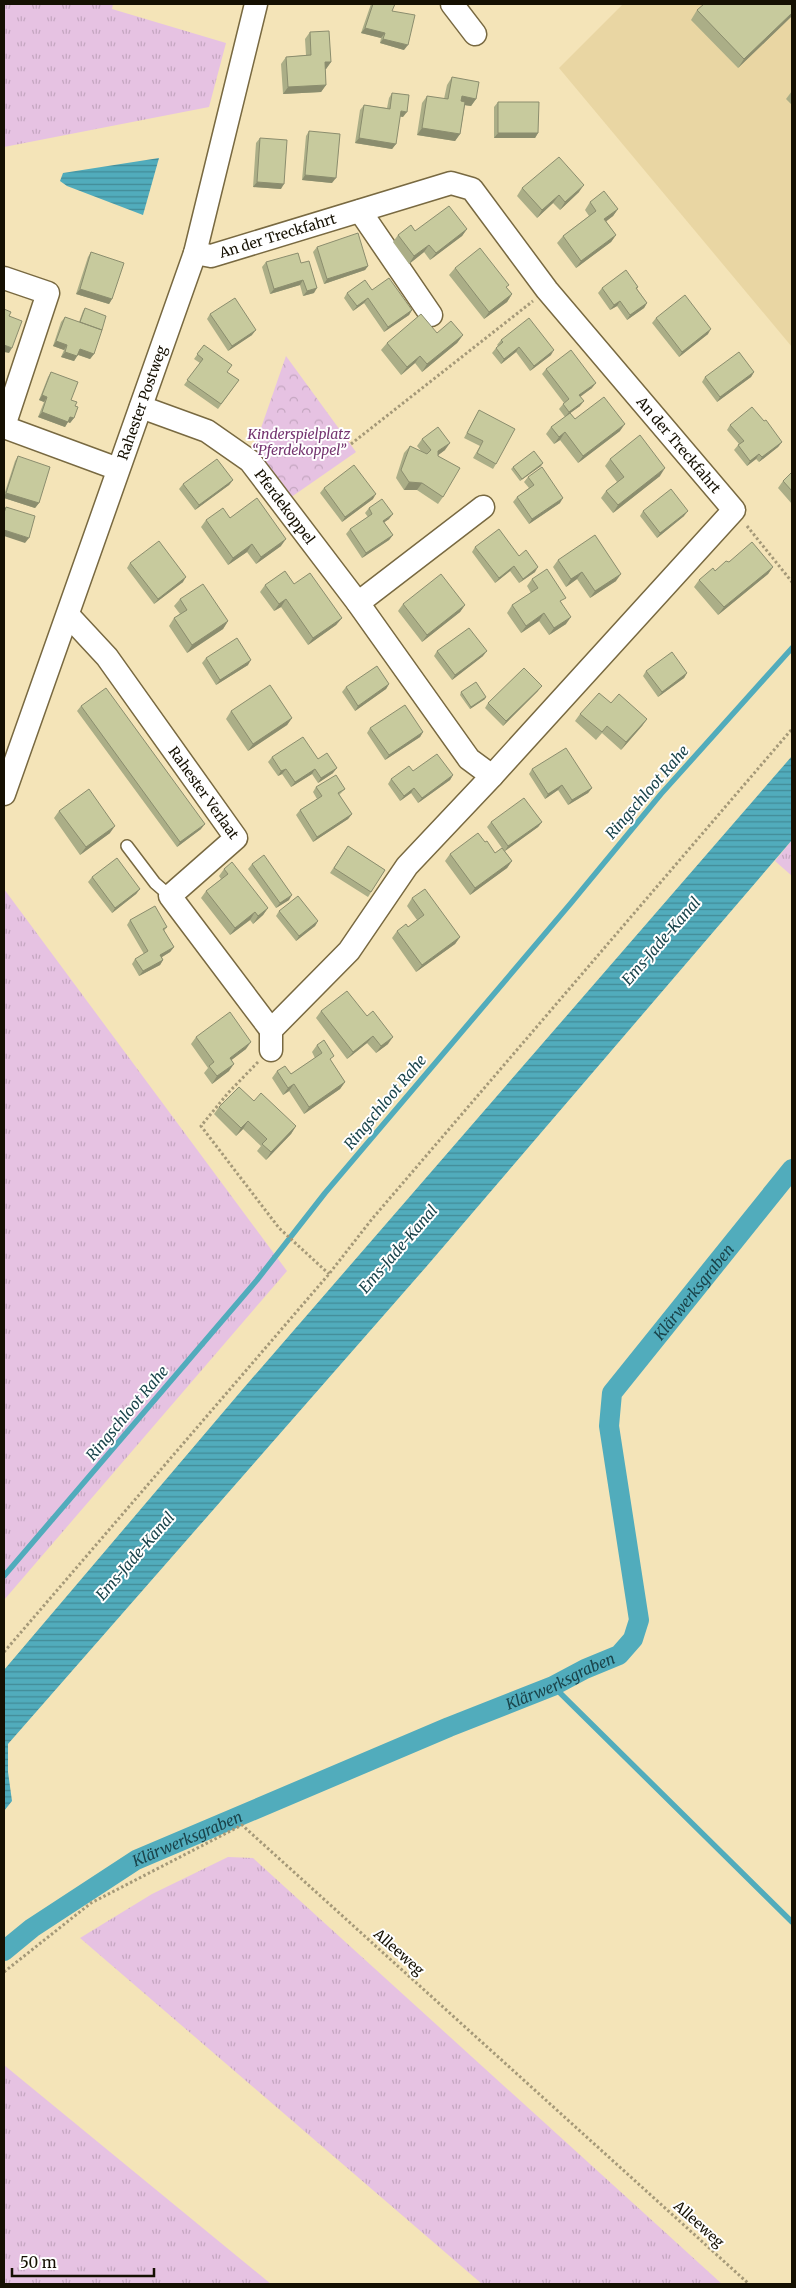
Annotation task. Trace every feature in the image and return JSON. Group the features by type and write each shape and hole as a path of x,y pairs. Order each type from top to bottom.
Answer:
{"street":[{"name":"Rahester Postweg","path":"4,794 195,253 256,4"},
{"path":"452,4 475,34"},
{"name":"An der Treckfahrt","path":"195,253 211,256 451,183 472,189 547,290 734,510"},
{"path":"360,211 431,315"},
{"path":"4,278 48,293 4,426 118,468"},
{"name":"Pferdekoppel","path":"141,407 207,431 250,461 358,603 469,759 492,776"},
{"path":"358,603 483,507"},
{"path":"170,896 271,1040 349,951 406,866 492,776 734,510"},
{"name":"Rahester Verlaat","path":"68,615 107,657 236,838 170,896"}],"lane":[{"path":"127,846 156,883 170,896"}],"path":[{"path":"351,444 547,290"},
{"path":"734,510 792,582"},
{"path":"4,1652 329,1274 384,1204 792,730"},
{"path":"271,1040 201,1126 279,1228 329,1274"},
{"name":"Alleeweg","path":"4,1972 91,1903 242,1825 749,2284"}],"shaded area":[{"path":"623,4 792,4 792,347 559,68"}],"green space":[{"path":"4,4 113,4 112,9 226,43 209,107 4,147"},
{"name":"Kinderspielplatz “Pferdekoppel”","path":"286,356 356,452 287,500 252,454"},
{"path":"792,840 792,876 775,861"},
{"path":"4,889 287,1271 4,1600"},
{"path":"228,1857 253,1858 722,2284 482,2284 80,1938 152,1894"},
{"path":"4,2065 271,2284 4,2284"}],"water":[{"path":"159,158 143,215 67,186 60,181 63,173"},
{"name":"Ems-Jade-Kanal","path":"792,756 792,840 426,1267 8,1744 8,1772 12,1801 4,1811 4,1670 242,1390"}],"building":[{"path":"373,4 395,4 392,11 415,15 408,45 383,39 385,33 365,28"},
{"path":"704,4 792,4 792,13 744,59 697,10"},
{"path":"329,31 331,62 325,62 326,85 288,87 286,57 311,55 310,32"},
{"path":"452,77 479,82 476,99 462,96 461,101 465,102 460,134 422,128 427,96 448,99"},
{"path":"392,93 409,95 407,112 401,111 396,144 359,138 364,105 390,109"},
{"path":"498,102 539,102 538,133 498,133"},
{"path":"309,131 340,134 336,178 305,175"},
{"path":"260,138 287,140 284,184 257,182"},
{"path":"559,157 584,185 565,202 559,195 542,210 522,188"},
{"path":"604,191 618,209 604,219 616,235 581,261 563,236 596,211 590,202"},
{"path":"449,206 467,229 436,253 429,245 414,256 398,235 411,225 415,231"},
{"path":"358,233 368,266 327,279 317,247"},
{"path":"480,248 509,285 506,287 512,294 489,312 455,268"},
{"path":"91,252 124,263 112,299 80,289"},
{"path":"298,253 301,263 309,261 317,288 307,291 303,280 274,289 266,262"},
{"path":"626,270 647,303 630,315 620,301 614,305 602,288"},
{"path":"389,278 412,310 388,327 368,298 357,306 347,293 365,280 372,290"},
{"path":"685,295 711,329 682,352 656,318"},
{"path":"235,298 256,330 232,346 210,314"},
{"path":"85,308 106,316 102,330 80,322"},
{"path":"4,309 11,312 9,316 22,321 12,348 4,345"},
{"path":"421,314 437,333 451,321 463,335 427,364 420,356 407,367 387,343"},
{"path":"65,317 102,330 94,354 80,349 77,356 65,352 67,345 56,341"},
{"path":"529,318 554,350 534,366 519,347 504,359 496,348 503,342 501,340"},
{"path":"204,345 232,365 227,372 239,380 221,404 187,380 203,359 197,354"},
{"path":"571,350 596,383 579,395 584,401 569,412 563,404 569,399 546,369"},
{"path":"739,352 754,372 720,397 705,377"},
{"path":"51,372 78,382 71,400 77,402 75,406 78,407 74,418 70,417 68,422 42,412 47,397 42,395"},
{"path":"604,397 625,424 583,456 565,432 559,437 551,427 570,413 575,419"},
{"path":"752,407 764,421 766,420 782,442 762,457 759,454 750,461 738,445 744,441 730,425"},
{"path":"479,410 515,429 496,464 477,453 483,441 467,433"},
{"path":"438,427 450,443 438,451 438,456 460,468 443,497 422,483 409,482 401,470 410,446 427,454 431,450 422,439"},
{"path":"640,435 665,468 618,505 606,491 624,477 610,459"},
{"path":"534,451 543,463 522,479 513,467"},
{"path":"18,456 50,467 39,503 6,493"},
{"path":"217,459 233,480 199,505 183,484"},
{"path":"354,465 376,494 345,517 324,488"},
{"path":"542,467 563,498 532,519 517,497 534,485 528,477"},
{"path":"792,472 792,491 783,481"},
{"path":"671,489 688,511 660,533 643,511"},
{"path":"257,498 286,539 261,557 252,544 233,558 206,520 223,508 230,518"},
{"path":"382,499 393,514 383,521 393,535 366,553 350,529 372,514 369,508"},
{"path":"6,507 35,516 29,538 4,530"},
{"path":"499,529 519,556 526,550 538,567 523,579 514,566 499,578 475,547"},
{"path":"595,535 621,574 595,591 582,572 571,579 558,560"},
{"path":"159,541 186,577 158,599 130,563"},
{"path":"752,542 773,567 724,607 699,580 713,568 715,571 726,561 729,562"},
{"path":"547,569 566,598 560,601 571,617 554,628 544,613 526,626 512,605 538,588 532,579"},
{"path":"285,571 294,584 310,573 342,618 313,638 286,599 279,604 265,585"},
{"path":"441,574 465,605 427,635 403,604"},
{"path":"203,584 228,621 192,645 174,618 187,610 180,599"},
{"path":"469,628 487,651 455,675 437,651"},
{"path":"237,638 251,660 220,680 206,658"},
{"path":"672,652 687,673 662,692 646,671"},
{"path":"377,666 389,684 358,706 346,687"},
{"path":"524,668 542,686 506,721 488,703"},
{"path":"476,682 486,697 471,707 461,692"},
{"path":"270,685 292,718 253,744 231,711"},
{"path":"106,688 205,824 180,842 81,706"},
{"path":"599,693 611,703 619,694 647,719 626,742 607,726 602,732 580,714"},
{"path":"405,705 423,732 389,755 370,728"},
{"path":"303,737 318,759 327,753 337,768 321,778 315,769 295,782 286,769 281,771 272,757"},
{"path":"566,748 592,788 572,800 562,785 548,794 532,769"},
{"path":"437,754 453,775 422,798 414,788 404,796 391,779 409,766 413,771"},
{"path":"336,775 345,789 338,793 352,814 317,837 300,810 322,796 316,787"},
{"path":"89,789 115,826 86,847 59,811"},
{"path":"524,798 542,822 508,846 491,822"},
{"path":"478,833 485,842 487,841 495,853 502,848 512,861 475,888 450,854"},
{"path":"348,846 385,870 371,892 334,868"},
{"path":"264,855 292,895 280,903 252,864"},
{"path":"117,858 140,889 115,908 92,877"},
{"path":"232,862 268,908 258,916 255,912 235,928 206,891 228,874 224,869"},
{"path":"425,889 460,937 422,965 397,931 406,924 408,927 424,915 412,898"},
{"path":"298,896 318,921 299,936 279,911"},
{"path":"155,906 167,927 163,929 174,947 160,955 163,960 143,971 135,959 148,951 130,920"},
{"path":"347,991 367,1016 373,1011 393,1037 381,1046 373,1036 353,1052 321,1011"},
{"path":"230,1012 251,1042 230,1058 234,1064 217,1076 209,1066 214,1062 196,1037"},
{"path":"324,1040 334,1056 330,1059 345,1082 309,1107 294,1084 288,1088 277,1071 285,1066 291,1074 322,1053 317,1045"},
{"path":"239,1087 254,1101 261,1093 296,1126 271,1152 262,1144 267,1139 248,1121 241,1128 219,1107"}],"waterway":[{"name":"Ringschloot Rahe","path":"4,1576 257,1280 325,1193 661,794 792,648"},
{"name":"Klärwerksgraben","path":"4,1951 32,1928 136,1860 449,1727 553,1686 585,1669 619,1655 633,1639 639,1620 609,1426 612,1393 792,1169"},
{"path":"553,1686 792,1922"}]}
